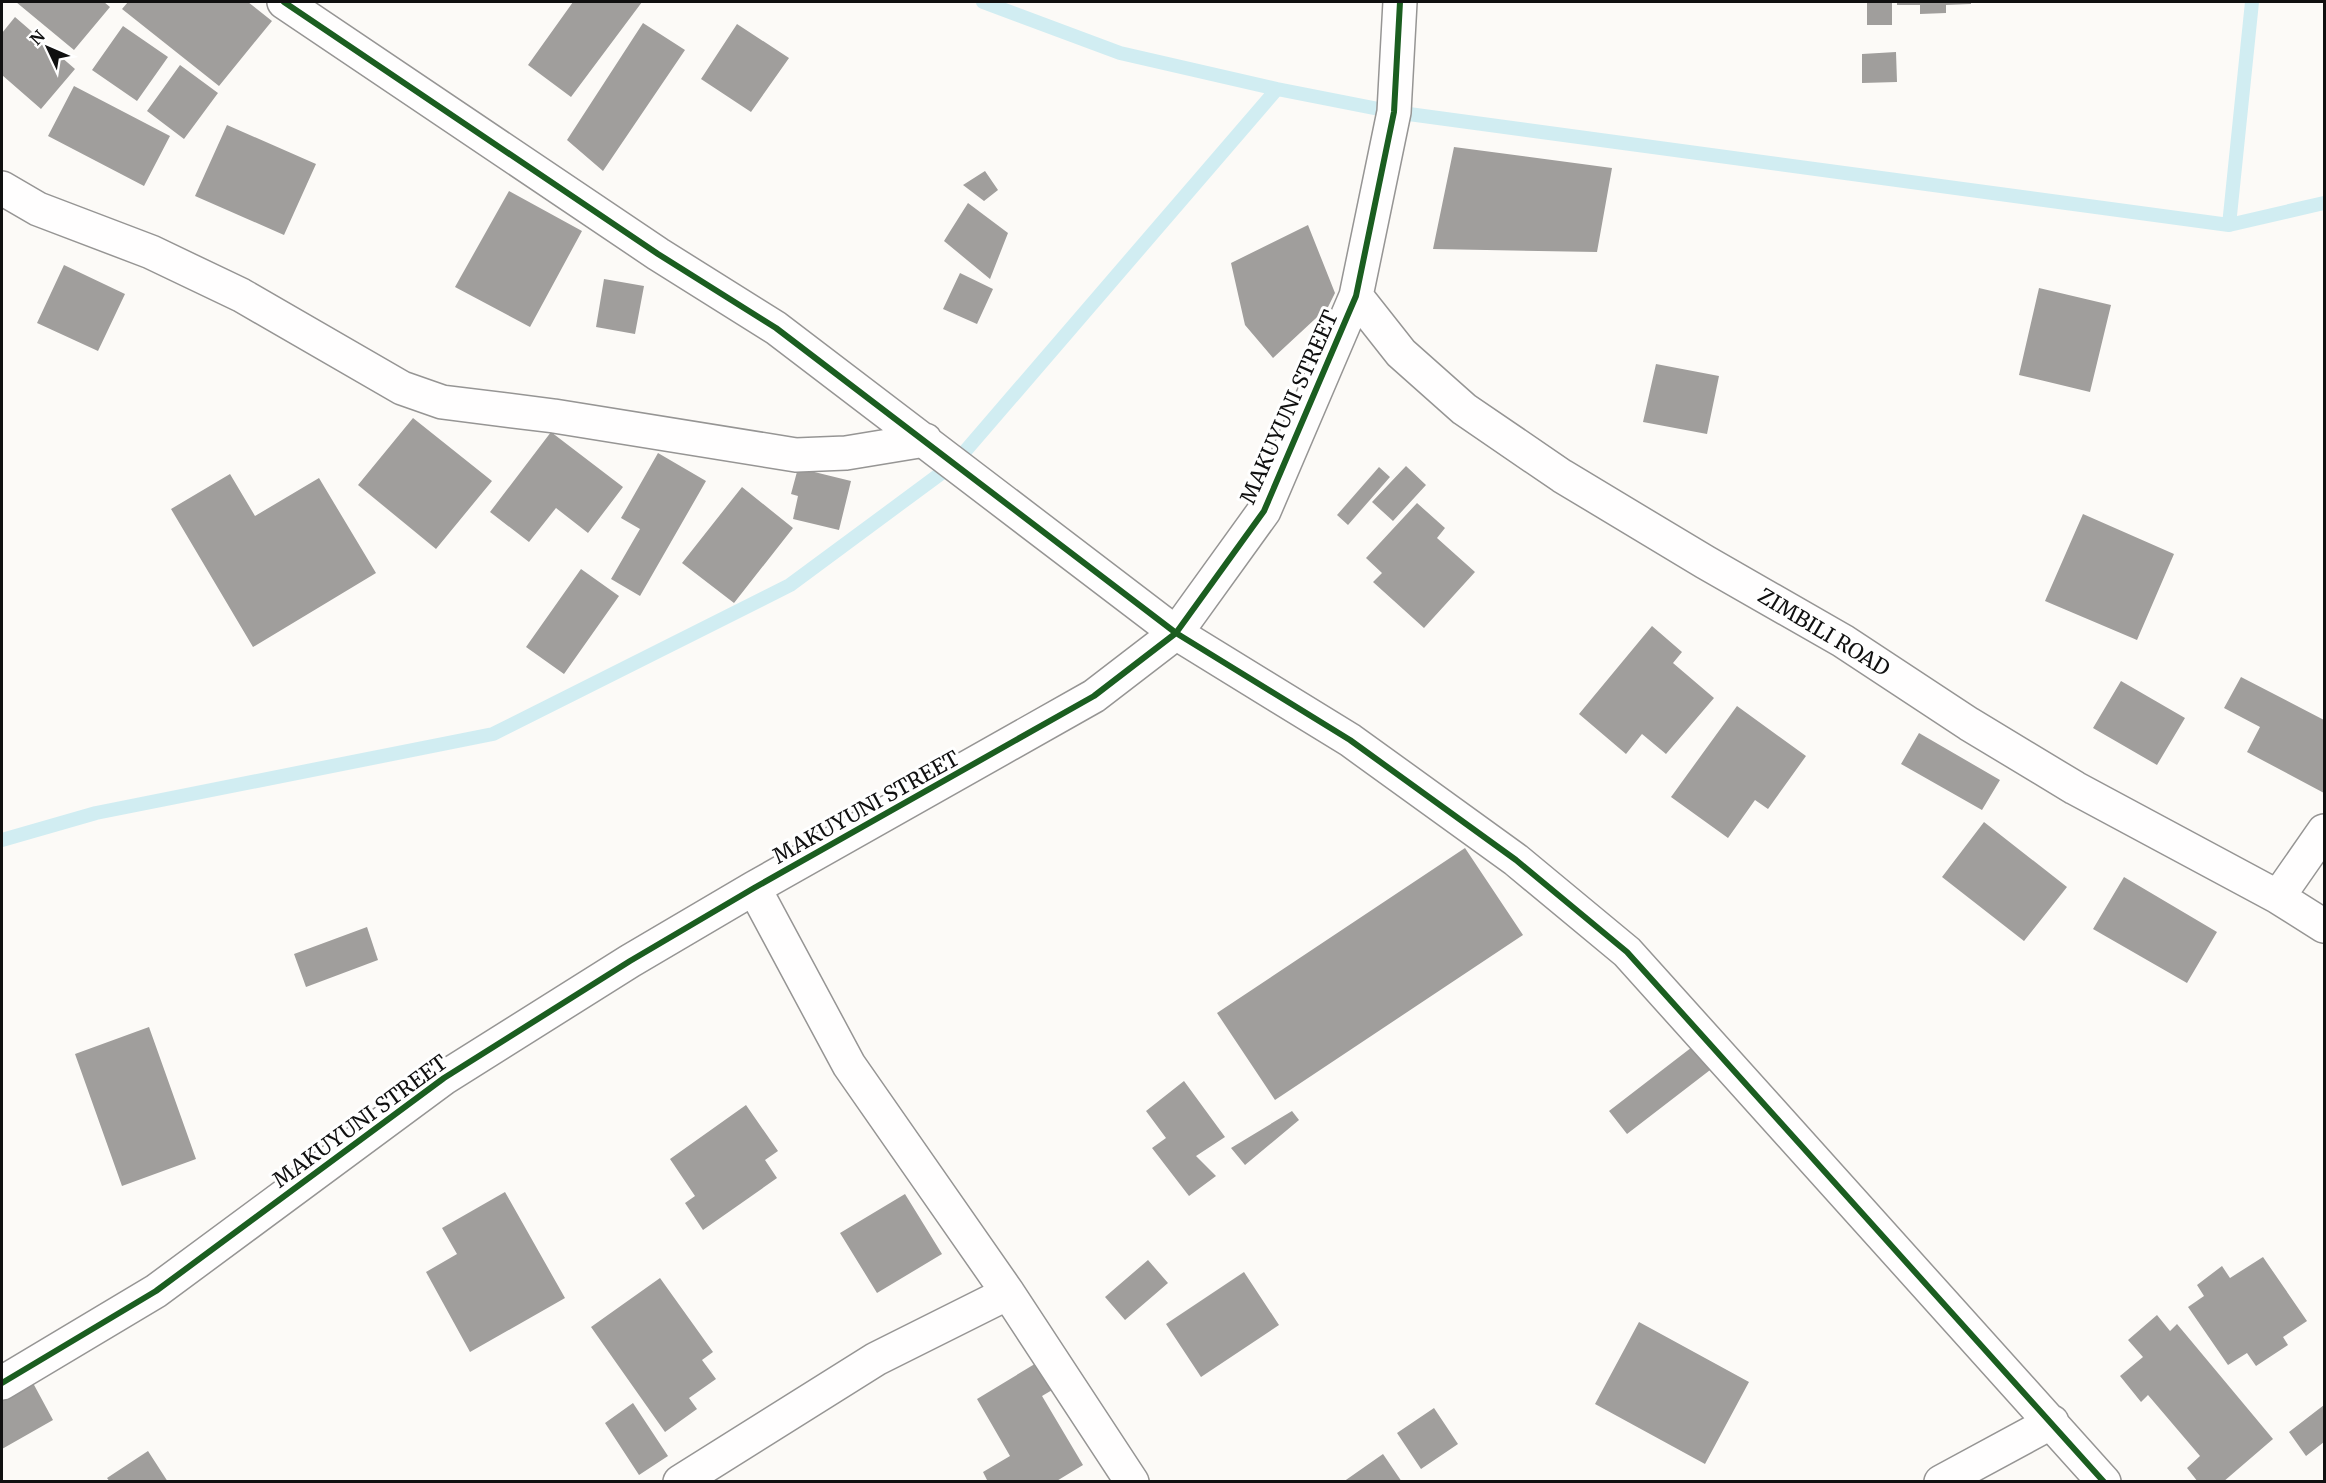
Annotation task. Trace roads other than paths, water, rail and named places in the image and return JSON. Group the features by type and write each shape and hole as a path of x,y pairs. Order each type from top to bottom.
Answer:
{"street":[{"path":"284,2 658,254 776,328 1176,633 1350,740 1516,860 1627,952 2104,1482"},
{"name":"MAKUYUNI STREET","path":"2,1383 156,1291 444,1078 630,961 754,888 1094,696 1176,633 1264,511 1356,296 1394,112 1400,2"},
{"path":"2,188 38,209 151,252 241,295 352,361 423,397 442,402 554,416 796,455 846,453 925,440"},
{"name":"ZIMBILI ROAD","path":"1356,296 1401,353 1464,409 1562,476 1843,641 1968,724 2066,782 2278,897 2325,926"},
{"path":"2278,897 2325,831"},
{"path":"754,888 849,1065 1008,1293 1132,1482"},
{"path":"680,1482 876,1359 1008,1293"},
{"path":"1941,1482 2052,1422"}],"waterway":[{"path":"983,2 1120,53 1277,89 1394,112 2229,225 2324,203"},
{"path":"2229,225 2252,2"},
{"path":"2,840 96,813 493,734 790,585 955,463 1277,89"}]}
